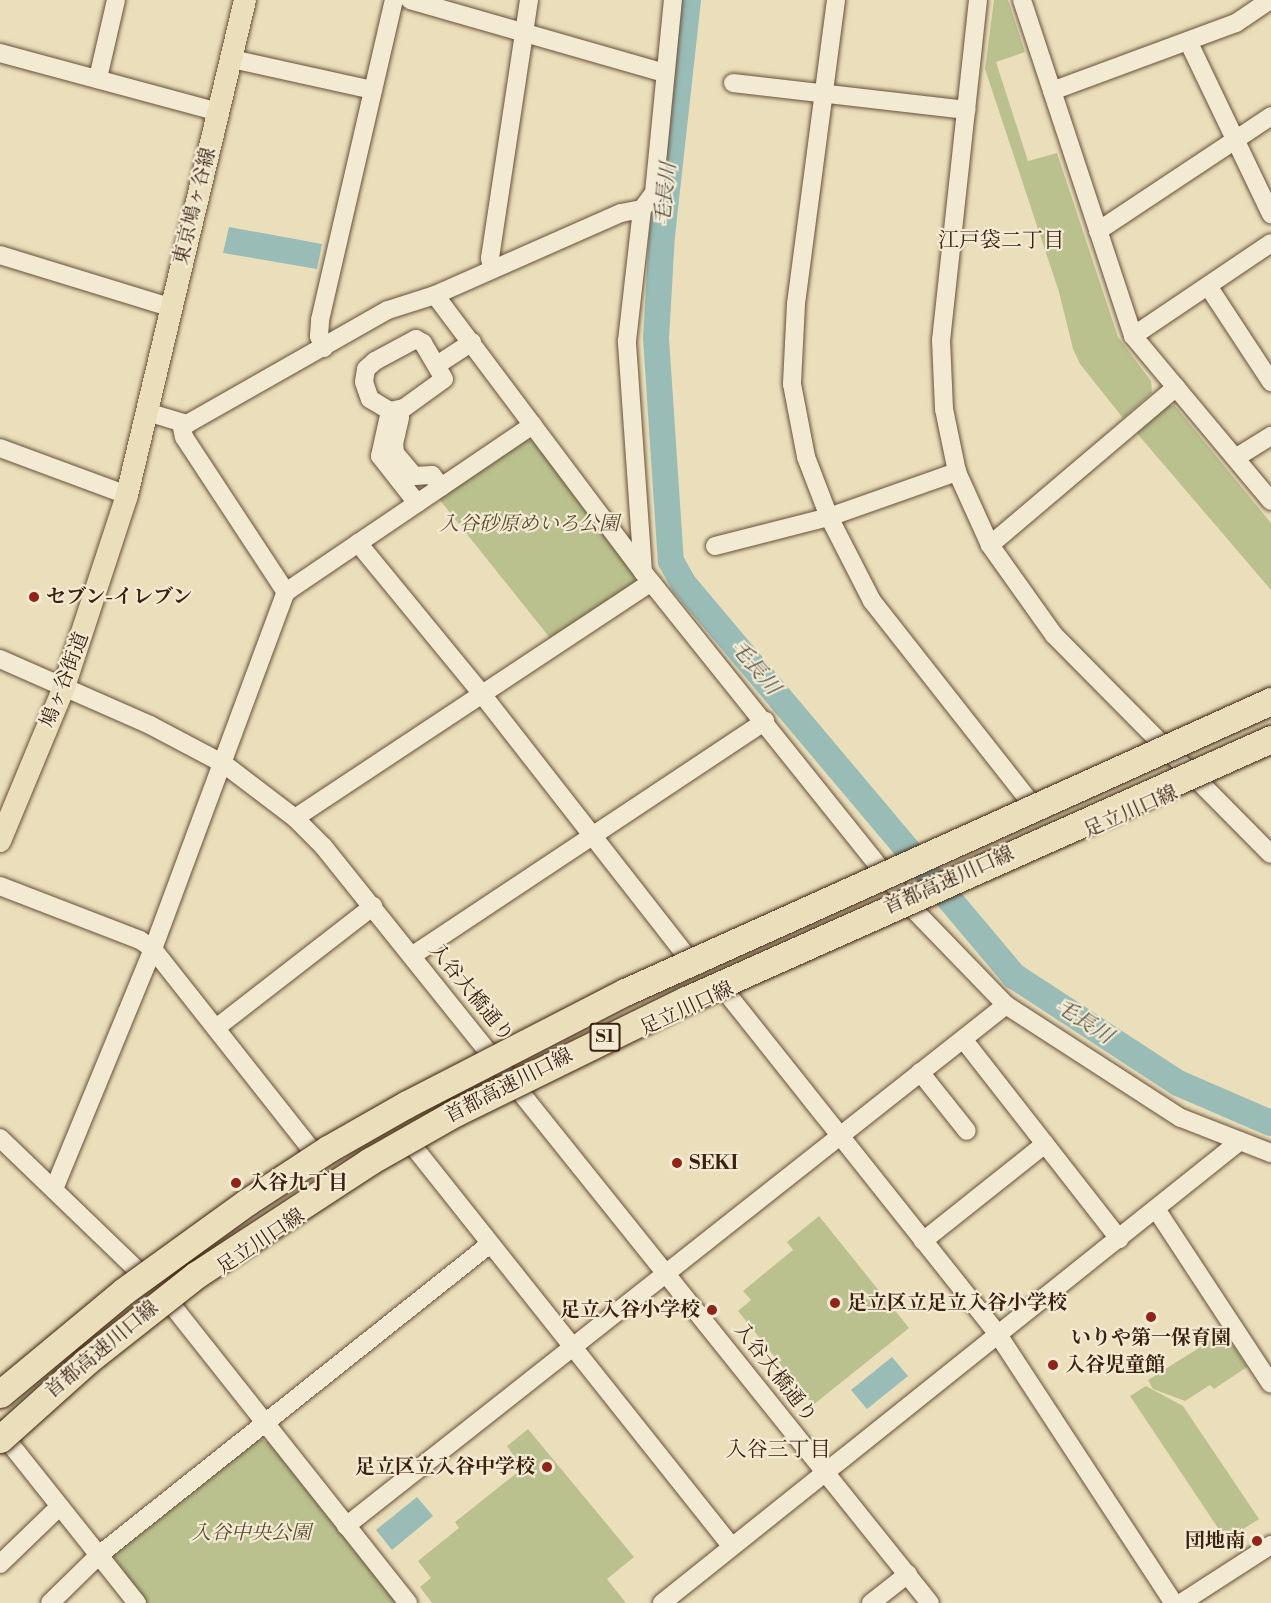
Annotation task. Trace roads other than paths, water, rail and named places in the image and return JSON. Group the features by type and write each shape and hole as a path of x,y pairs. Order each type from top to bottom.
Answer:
{"highway":[{"name":"首都高速川口線","path":"0,1394 124,1291 328,1149 508,1050 759,930 1271,701"},
{"path":"988,863 1128,792 1271,726"},
{"name":"首都高速川口線","path":"2,1439 144,1313 271,1223 370,1161 556,1060 988,863 1271,739"},
{"path":"0,1405 145,1291 335,1158 542,1042 759,930"}],"main road":[{"name":"東京鳩ヶ谷線","path":"147,412 169,307 245,0"},
{"name":"鳩ヶ谷街道","path":"0,841 64,687 127,495 147,412"},
{"path":"0,1380 135,1268 248,1188 486,1048 684,953 1271,689"},
{"name":"足立川口線","path":"2,1439 171,1304 340,1190 413,1146 520,1089 725,991 1271,750"}],"street":[{"path":"98,78 116,0"},
{"path":"324,348 319,336 320,320 394,0"},
{"path":"410,0 665,73"},
{"path":"492,269 490,258 529,0"},
{"path":"647,577 627,341 642,209 654,193 673,0"},
{"path":"836,0 796,304 792,384 806,457 829,517 872,601 1028,799"},
{"path":"978,0 941,340 944,409 957,472 990,545 1054,635 1271,854"},
{"path":"1022,0 1133,336 1237,457 1271,501"},
{"path":"1052,91 1236,23 1270,0"},
{"path":"1188,41 1271,214"},
{"path":"0,53 219,112"},
{"path":"232,59 373,90"},
{"path":"733,82 966,110"},
{"path":"1098,231 1271,116"},
{"path":"147,412 181,423 195,421 388,310 435,295 621,213 642,209"},
{"path":"1133,336 1271,243"},
{"path":"0,255 169,307"},
{"path":"1208,286 1271,382"},
{"path":"435,295 647,577 765,721 913,909 1006,1005 1181,1118 1271,1154"},
{"path":"397,409 370,399 364,382 366,369 406,341 416,339 437,365 444,379 397,409 380,456 417,503"},
{"path":"437,365 472,342"},
{"path":"990,545 1176,387"},
{"path":"397,409 394,442 396,453 414,476 432,476 441,487"},
{"path":"181,423 184,436 285,592"},
{"path":"54,1189 153,949 224,764 285,592 533,425"},
{"path":"1237,457 1271,436"},
{"path":"0,448 127,495"},
{"path":"715,546 829,517 957,472"},
{"path":"358,543 481,693 591,837 684,953"},
{"path":"295,818 481,693 647,577"},
{"name":"入谷大橋通り","path":"0,659 188,743 224,764 295,818 413,955 930,1603"},
{"path":"413,955 765,721"},
{"path":"0,886 140,940 153,949 311,1149"},
{"path":"216,1028 373,906"},
{"path":"725,991 999,1336 1174,1603"},
{"path":"346,1526 1006,1005"},
{"path":"963,1039 1119,1239"},
{"path":"920,1072 967,1131"},
{"path":"0,1138 135,1268"},
{"path":"662,1603 999,1336 1240,1141"},
{"path":"924,1241 1045,1144"},
{"path":"413,1146 489,1245 732,1547"},
{"path":"1156,1209 1271,1384"},
{"path":"57,1601 99,1555 489,1245"},
{"path":"171,1304 408,1603"},
{"path":"2,1439 137,1603"},
{"path":"0,1564 59,1507"},
{"path":"1181,1603 1271,1545"},
{"path":"871,1603 908,1574"}],"water":[{"path":"229,227 322,244 317,269 223,253"},
{"path":"892,1357 908,1376 867,1409 851,1390"},
{"path":"417,1497 433,1516 392,1550 376,1530"}],"waterway":[{"name":"毛長川","path":"688,0 662,235 656,338 671,561 683,583 1014,976 1178,1083 1271,1123"}],"place":[{"name":"セブン-イレブン","path":"34,597"},
{"name":"SEKI","path":"677,1163"},
{"name":"入谷九丁目","path":"236,1183"},
{"name":"足立区立足立入谷小学校","path":"835,1303"},
{"name":"足立入谷小学校","path":"712,1310"},
{"name":"いりや第一保育園","path":"1151,1317"},
{"name":"入谷児童館","path":"1053,1365"},
{"name":"足立区立入谷中学校","path":"547,1467"},
{"name":"団地南","path":"1257,1541"}],"district":[{"name":"江戸袋二丁目","path":"1001,241"},
{"name":"入谷三丁目","path":"778,1450"}],"park label":[{"name":"入谷砂原めいろ公園","path":"529,524"},
{"name":"入谷中央公園","path":"251,1533"}]}
